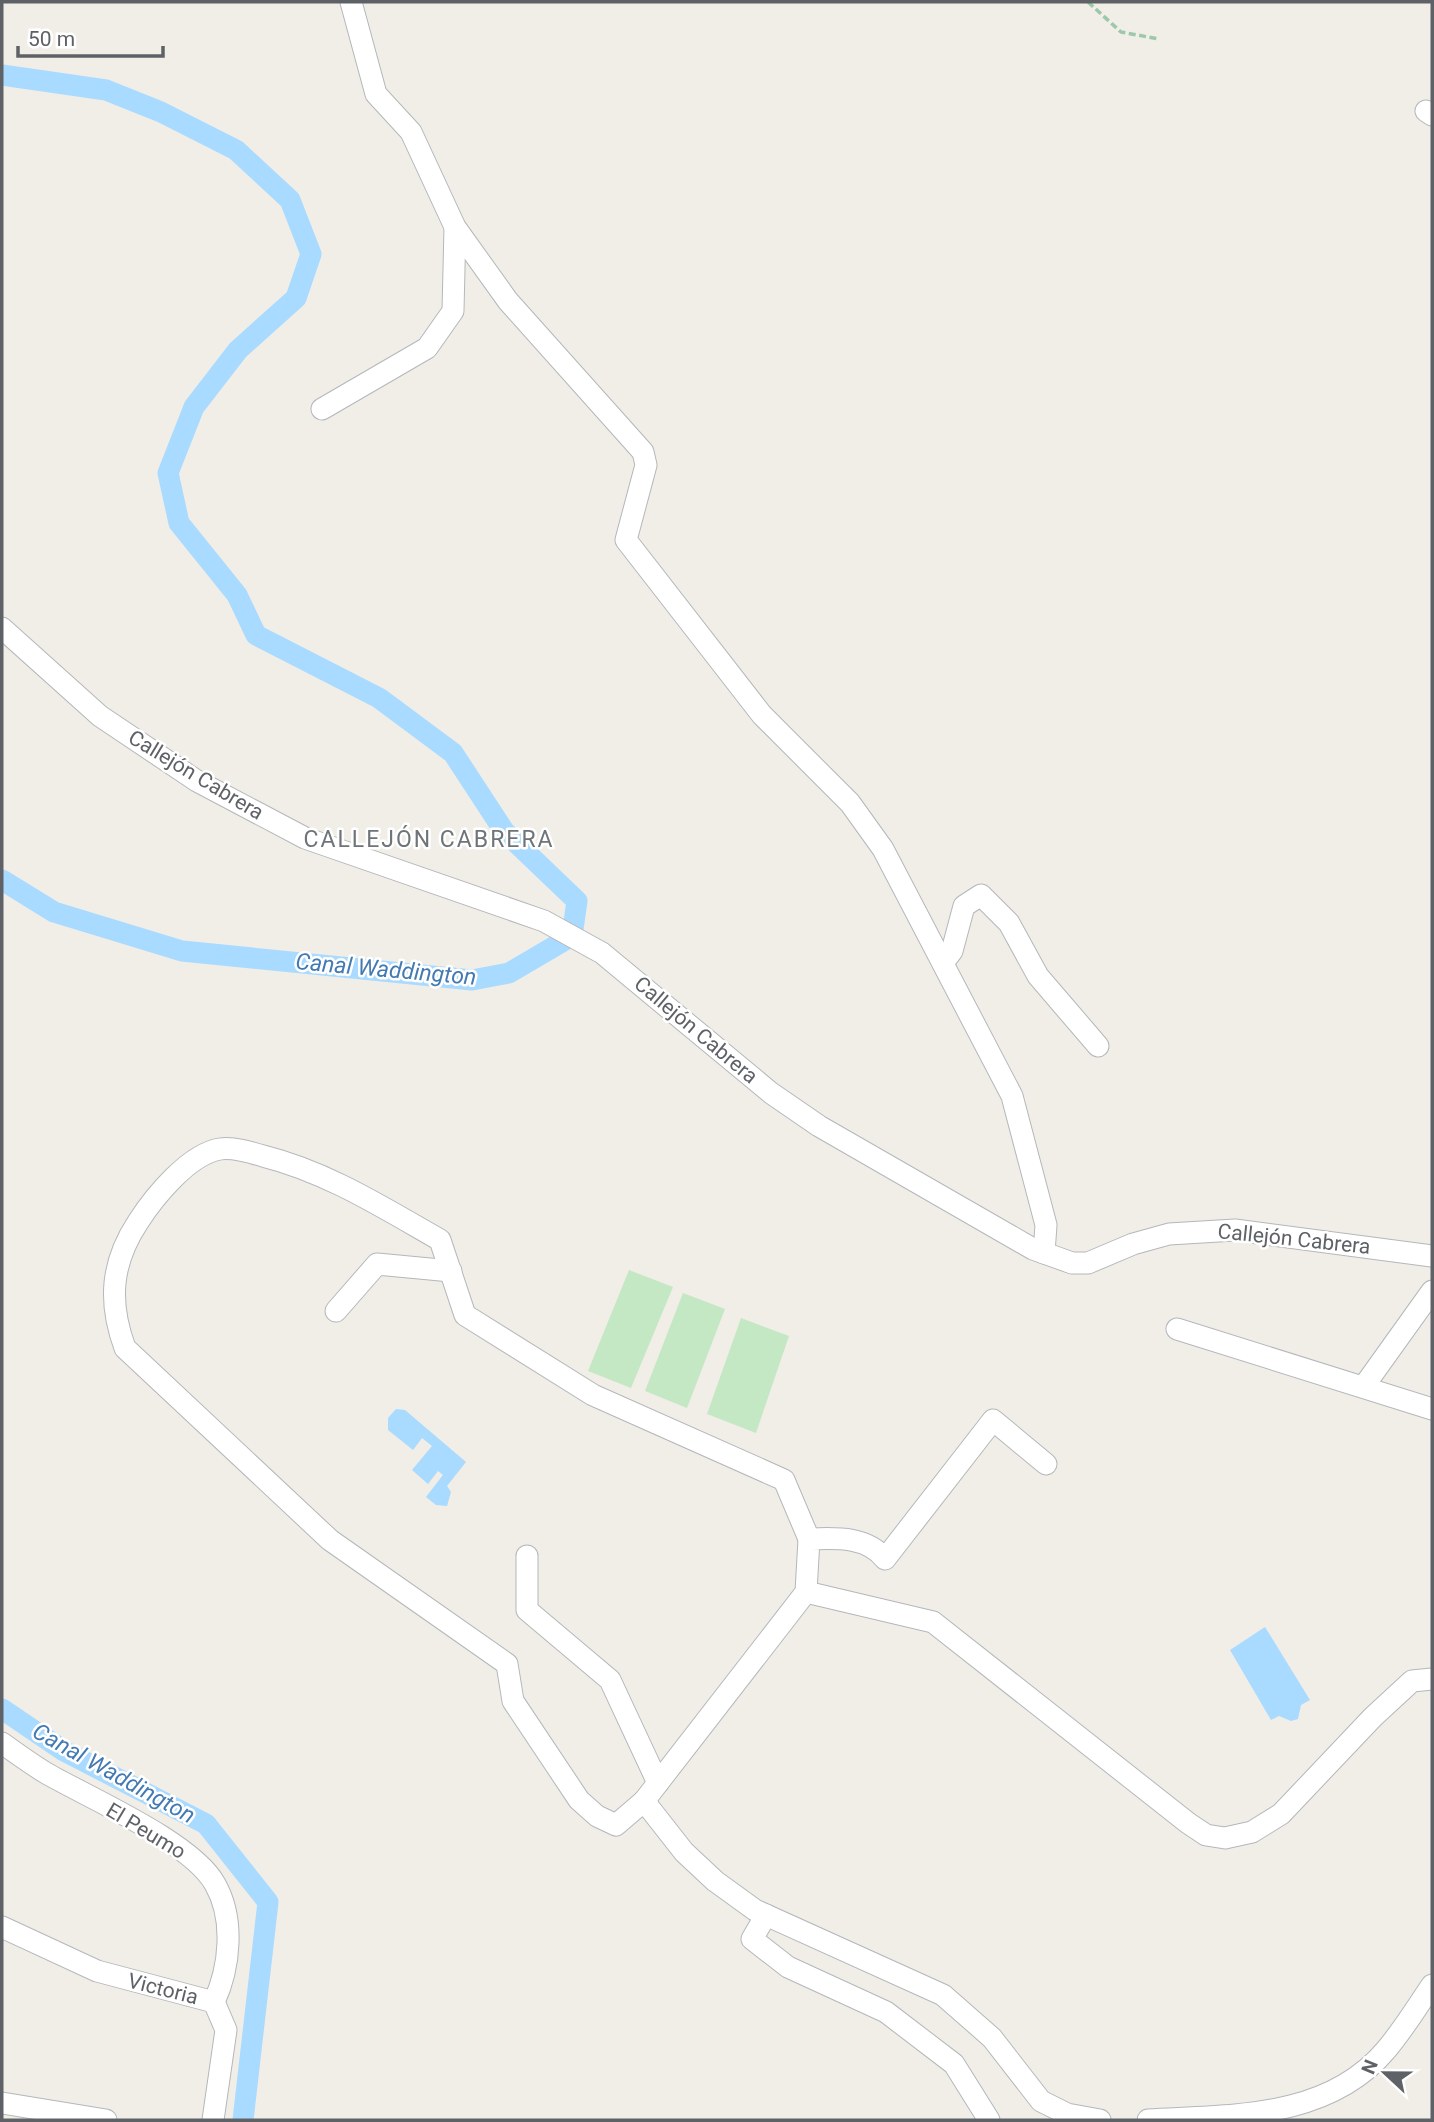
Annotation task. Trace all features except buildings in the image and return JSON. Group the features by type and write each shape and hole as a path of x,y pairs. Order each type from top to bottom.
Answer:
{"street":[{"path":"351,2 376,94 411,132 456,227 508,301 643,452 646,465 625,540 762,715 850,803 883,849 1012,1096 1046,1225 1044,1254"},
{"path":"322,409 427,348 453,311 456,227"},
{"name":"Callejón Cabrera","path":"2,628 100,716 217,792 305,838 555,927 602,953 771,1093 818,1126 1044,1254 1072,1263 1088,1263 1151,1239 1211,1230 1272,1234 1432,1256"},
{"path":"943,963 953,951 964,906 981,895 1009,923 1038,976 1098,1046"},
{"path":"220,1149 246,1151 325,1175 440,1240 465,1315 593,1395 784,1480 809,1539 806,1592 644,1801 616,1825 579,1800 513,1701 507,1664 330,1540 125,1348 115,1321 114,1281 122,1245 163,1187 197,1160 220,1149"},
{"path":"336,1311 377,1264 451,1271"},
{"path":"1364,1386 1432,1291"},
{"path":"1177,1329 1432,1409"},
{"path":"809,1539 853,1540 877,1548 885,1559 993,1420 1046,1464"},
{"path":"527,1556 527,1610 610,1680 658,1783"},
{"path":"806,1592 933,1622 1188,1823 1206,1835 1225,1838 1252,1832 1281,1814 1373,1717 1412,1681 1432,1679"},
{"name":"El Peumo","path":"2,1743 44,1772 189,1856 215,1882 228,1915 226,1962 222,1984 214,2003"},
{"path":"644,1801 684,1852 715,1881 766,1915 943,1995 992,2038 1041,2101 1067,2114 1100,2120"},
{"path":"766,1915 752,1939 788,1968 886,2012 954,2064 989,2120"},
{"name":"Victoria","path":"2,1927 97,1971 214,2003 226,2029 224,2058 213,2120"},
{"path":"1148,2120 1227,2116 1294,2107 1328,2095 1385,2052 1432,1985"},
{"path":"2,2103 106,2120"}],"path":[{"path":"1088,2 1121,32 1159,39"}],"green space":[{"path":"629,1270 673,1287 631,1388 588,1371"},
{"path":"683,1293 725,1309 687,1408 645,1391"},
{"path":"741,1318 789,1336 756,1433 707,1414"}],"water":[{"path":"396,1409 405,1410 466,1462 447,1486 451,1492 447,1506 436,1505 426,1497 443,1475 438,1471 428,1484 412,1470 432,1446 422,1438 413,1450 388,1430 388,1418"},
{"path":"1265,1627 1310,1700 1301,1705 1298,1719 1291,1721 1279,1716 1271,1720 1230,1650"}],"waterway":[{"name":"Canal Waddington","path":"2,75 106,90 161,112 236,150 290,200 311,254 296,298 238,350 194,407 168,473 179,523 237,595 256,635 379,698 453,753 504,831 577,901 572,936 509,973 472,980 182,951 54,912 2,880"},
{"name":"Canal Waddington","path":"2,1709 64,1751 206,1824 268,1902 243,2120"}],"district":[{"name":"CALLEJÓN CABRERA","path":"429,839"}]}
